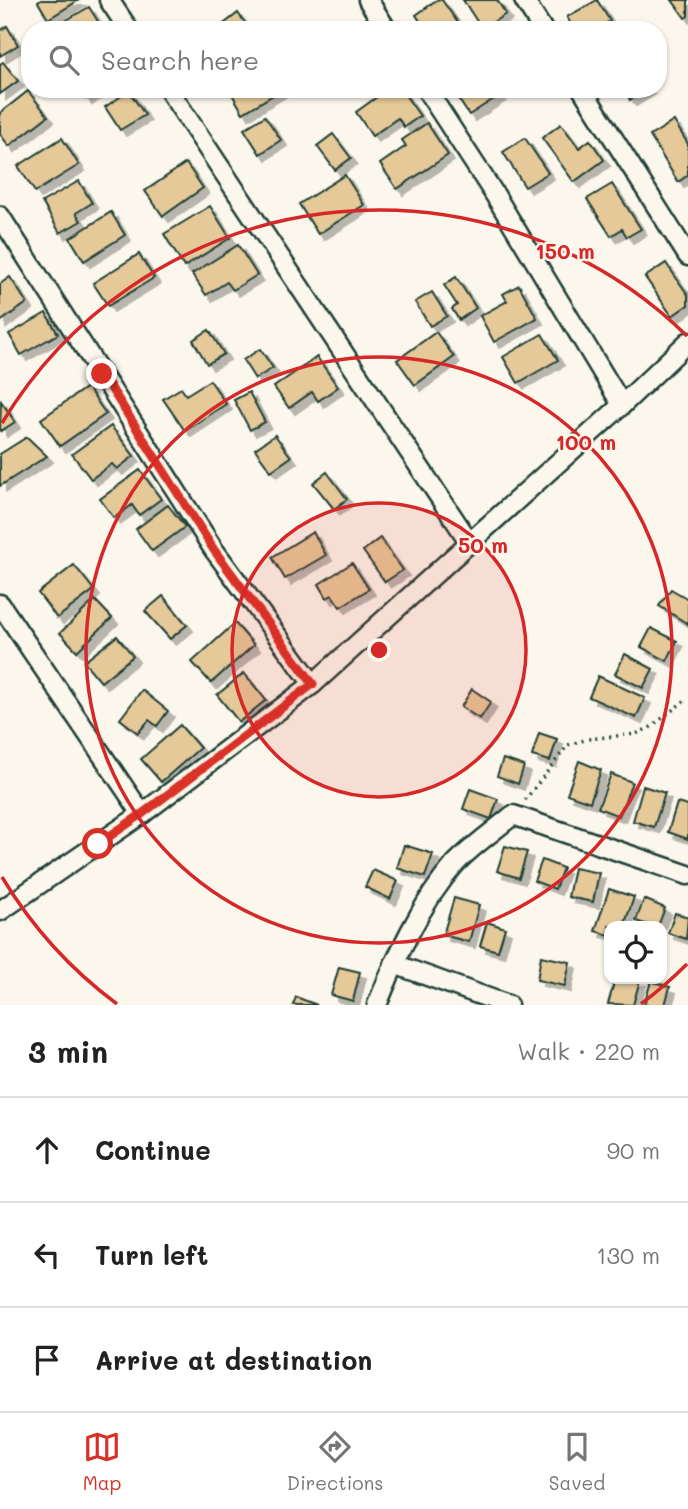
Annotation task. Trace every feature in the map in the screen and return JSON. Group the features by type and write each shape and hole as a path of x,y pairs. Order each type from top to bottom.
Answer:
{"street":[{"path":"109,0 123,21"},
{"path":"368,0 381,21"},
{"path":"524,0 537,21"},
{"path":"174,98 470,543"},
{"path":"432,98 502,206 622,405"},
{"path":"588,98 688,256"},
{"path":"0,216 214,550 313,684"},
{"path":"0,911 142,814 313,684 688,342"},
{"path":"0,604 142,814"},
{"path":"377,1005 394,964 432,893 457,862 513,815 688,875"},
{"path":"394,964 508,1005"}],"path":[{"path":"513,815 568,745 588,739 636,734 651,727 688,698"}],"building":[{"path":"79,0 48,19 38,2"},
{"path":"437,0 442,0 457,21 420,21 416,15"},
{"path":"463,0 497,0 506,14 495,21 477,21"},
{"path":"597,0 610,21 569,21 567,17"},
{"path":"672,0 688,0 688,16 685,18"},
{"path":"89,7 98,21 65,21"},
{"path":"238,13 244,21 228,21"},
{"path":"7,26 18,45 0,56 0,31"},
{"path":"3,62 18,81 0,94 0,64"},
{"path":"21,96 34,98 48,116 9,146 0,134 0,113"},
{"path":"118,98 134,98 145,115 120,130 105,107"},
{"path":"234,98 268,98 243,113"},
{"path":"375,98 407,98 420,116 404,127 398,118 372,136 356,112"},
{"path":"462,98 495,98 469,115 459,100"},
{"path":"265,116 281,140 260,154 244,129"},
{"path":"674,121 688,144 688,175 678,182 650,136"},
{"path":"427,123 448,155 397,189 380,164 406,146 402,140"},
{"path":"561,124 579,148 590,140 604,160 574,182 542,138"},
{"path":"333,134 351,158 335,170 317,146"},
{"path":"62,138 79,165 35,192 18,166"},
{"path":"525,138 548,173 525,187 503,152"},
{"path":"186,163 203,188 163,216 145,191"},
{"path":"345,175 364,205 318,234 299,204"},
{"path":"79,181 92,203 76,213 81,221 60,233 42,202"},
{"path":"612,184 641,229 627,237 622,229 611,236 587,199"},
{"path":"210,206 230,238 184,267 164,234"},
{"path":"111,212 125,235 84,261 70,238"},
{"path":"238,245 257,275 233,290 227,282 206,295 192,274"},
{"path":"139,254 154,278 108,306 93,283"},
{"path":"666,263 688,295 688,305 672,316 645,277"},
{"path":"10,277 27,303 0,322 0,284"},
{"path":"456,277 476,308 459,320 452,309 457,305 444,285"},
{"path":"519,285 537,318 494,342 480,316 507,301 503,294"},
{"path":"432,292 447,316 430,326 415,302"},
{"path":"46,313 58,334 21,355 9,334"},
{"path":"209,330 224,354 207,364 193,340"},
{"path":"436,332 454,357 415,385 397,360"},
{"path":"542,334 558,360 518,383 503,357"},
{"path":"260,349 273,368 255,379 243,360"},
{"path":"317,357 338,387 318,401 312,392 289,408 274,387"},
{"path":"210,380 226,404 185,431 163,399 181,388 186,395"},
{"path":"87,387 106,414 60,446 41,419"},
{"path":"249,392 265,422 250,430 234,400"},
{"path":"1,401 15,422 1,431 0,429"},
{"path":"111,426 134,456 117,469 112,464 91,479 72,454"},
{"path":"275,435 291,457 271,471 255,449"},
{"path":"27,437 47,456 0,486 0,454"},
{"path":"140,470 161,499 139,515 132,505 114,518 100,499"},
{"path":"327,472 347,499 334,509 313,483"},
{"path":"168,505 185,527 152,551 136,529"},
{"path":"313,532 326,555 285,579 272,557"},
{"path":"380,538 403,570 385,582 363,551"},
{"path":"352,563 369,589 340,607 332,595 327,598 319,584"},
{"path":"74,565 94,590 57,618 38,593"},
{"path":"671,589 688,599 688,624 659,606"},
{"path":"163,596 187,625 170,639 145,611"},
{"path":"95,600 112,618 77,651 60,633"},
{"path":"235,623 254,645 211,683 192,662"},
{"path":"651,628 677,641 667,661 641,647"},
{"path":"117,636 133,656 101,682 84,662"},
{"path":"625,654 653,669 643,688 615,674"},
{"path":"244,673 266,700 239,722 217,695"},
{"path":"598,676 645,698 636,718 589,697"},
{"path":"472,689 491,702 480,719 461,707"},
{"path":"142,690 168,711 157,726 149,720 138,733 120,719"},
{"path":"180,725 200,748 161,782 141,759"},
{"path":"539,733 557,739 550,761 532,756"},
{"path":"503,759 524,766 518,784 497,776"},
{"path":"579,761 601,770 590,802 567,794"},
{"path":"611,774 632,782 619,816 598,808"},
{"path":"643,786 665,793 654,827 633,821"},
{"path":"470,789 498,799 491,819 463,809"},
{"path":"677,803 688,806 688,839 668,832"},
{"path":"404,845 433,854 425,877 397,868"},
{"path":"505,846 527,852 519,878 497,871"},
{"path":"542,860 563,868 555,889 534,881"},
{"path":"574,868 599,873 593,902 568,897"},
{"path":"373,870 398,881 390,899 365,887"},
{"path":"609,889 634,897 626,921 604,921 604,934 595,931"},
{"path":"454,898 479,905 469,942 443,935"},
{"path":"644,899 665,908 660,921 636,921"},
{"path":"675,913 688,917 686,939 668,933"},
{"path":"487,922 505,928 498,951 480,946"},
{"path":"541,956 570,962 565,986 537,980"},
{"path":"339,967 360,972 353,1001 331,995"},
{"path":"614,984 639,984 633,1005 608,1004"},
{"path":"650,984 670,987 665,1005 644,1005"},
{"path":"296,997 317,1005 293,1005"}],"route":[{"path":"98,844 142,814 313,684 214,550 102,374"}]}
